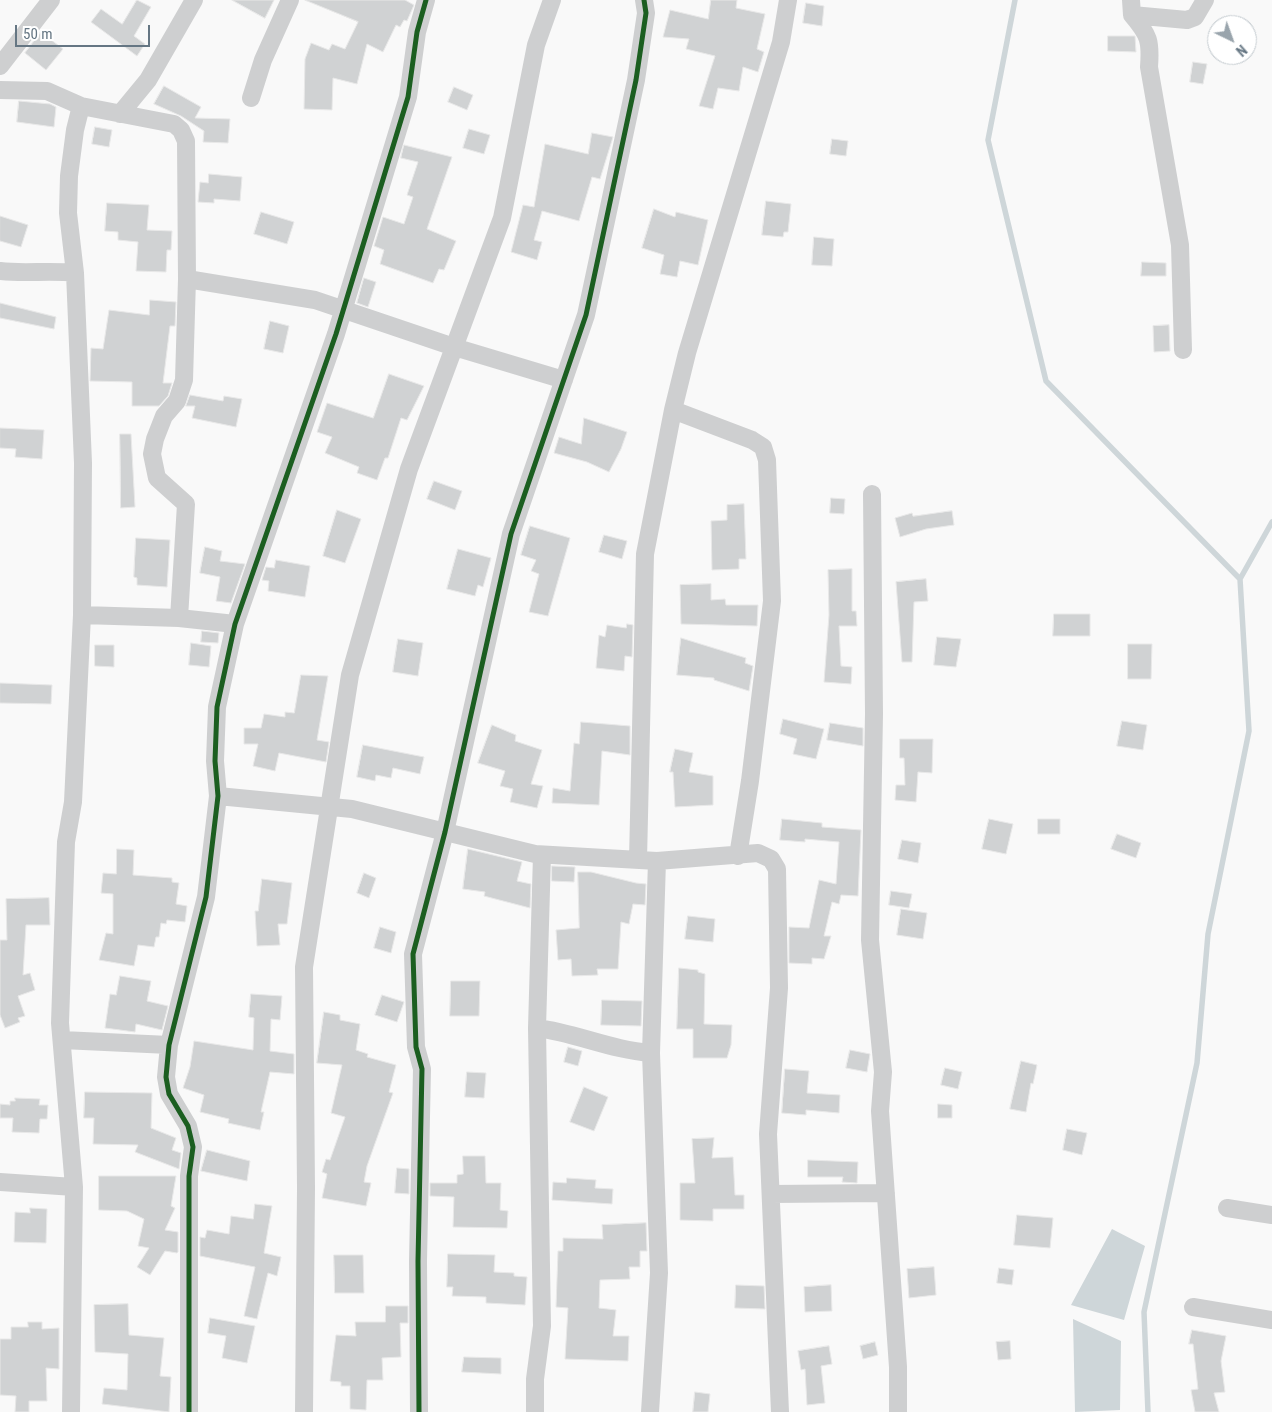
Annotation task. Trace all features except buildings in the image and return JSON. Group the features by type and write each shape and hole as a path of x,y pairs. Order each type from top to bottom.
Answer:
{"street":[{"path":"0,66 51,0"},
{"path":"120,114 148,80 194,0"},
{"path":"251,98 263,60 290,0"},
{"path":"189,1412 189,1176 193,1147 188,1126 169,1094 166,1077 169,1045 206,897 218,796 216,761 217,707 235,624 344,308 408,97 417,32 426,0"},
{"path":"304,1412 306,1188 304,967 350,676 409,469 502,218 536,45 552,0"},
{"path":"419,1412 418,1261 422,1069 416,1048 413,954 445,832 511,534 586,315 636,80 646,12 644,0"},
{"path":"638,860 645,554 673,410 687,352 781,42 788,0"},
{"path":"1131,7 1187,20 1195,17 1205,0"},
{"path":"1131,7 1151,45 1149,67 1180,245 1183,350"},
{"path":"0,90 47,91 81,106 174,124 182,130 186,141 187,279 184,380 177,401 164,416 155,439 152,454 157,478 186,504 179,618"},
{"path":"71,1412 74,1187 62,1040 66,842 73,802 82,614 83,463 75,273 68,213 69,176 75,130 81,106"},
{"path":"0,271 17,273 57,271 75,273"},
{"path":"187,279 315,300 344,308 454,347 564,380"},
{"path":"673,410 752,440 763,447 767,460 772,601 750,782 738,856"},
{"path":"872,494 874,714 870,940 883,1072 880,1111 898,1367 898,1412"},
{"path":"82,614 179,618 235,624"},
{"path":"218,796 330,805 542,855 657,861 738,856 758,852 771,859 778,869 779,988 768,1134 780,1412"},
{"path":"535,1412 535,1379 542,1326 537,1028 542,855"},
{"path":"650,1412 659,1273 651,1052 657,861"},
{"path":"537,1028 577,1036 626,1051 651,1052"},
{"path":"62,1040 169,1045"},
{"path":"0,1182 74,1187"},
{"path":"770,1194 886,1193"},
{"path":"1227,1208 1272,1215"},
{"path":"1193,1308 1272,1320"}],"shaded area":[{"path":"1112,1229 1145,1246 1124,1320 1071,1305"},
{"path":"1073,1319 1121,1341 1120,1410 1075,1412"}],"waterway":[{"path":"1015,0 988,140 1046,381 1240,579 1249,731 1208,934 1197,1063 1144,1312 1148,1412"},
{"path":"1240,579 1272,522"}],"cycle path":[{"path":"189,1412 189,1176 193,1147 188,1126 169,1094 166,1077 169,1045 206,897 218,796 215,761 217,707 235,624 336,334 408,97 417,32 426,0"},
{"path":"419,1412 418,1261 422,1069 416,1047 413,954 445,832 511,534 586,315 636,80 646,13 644,0"}]}
